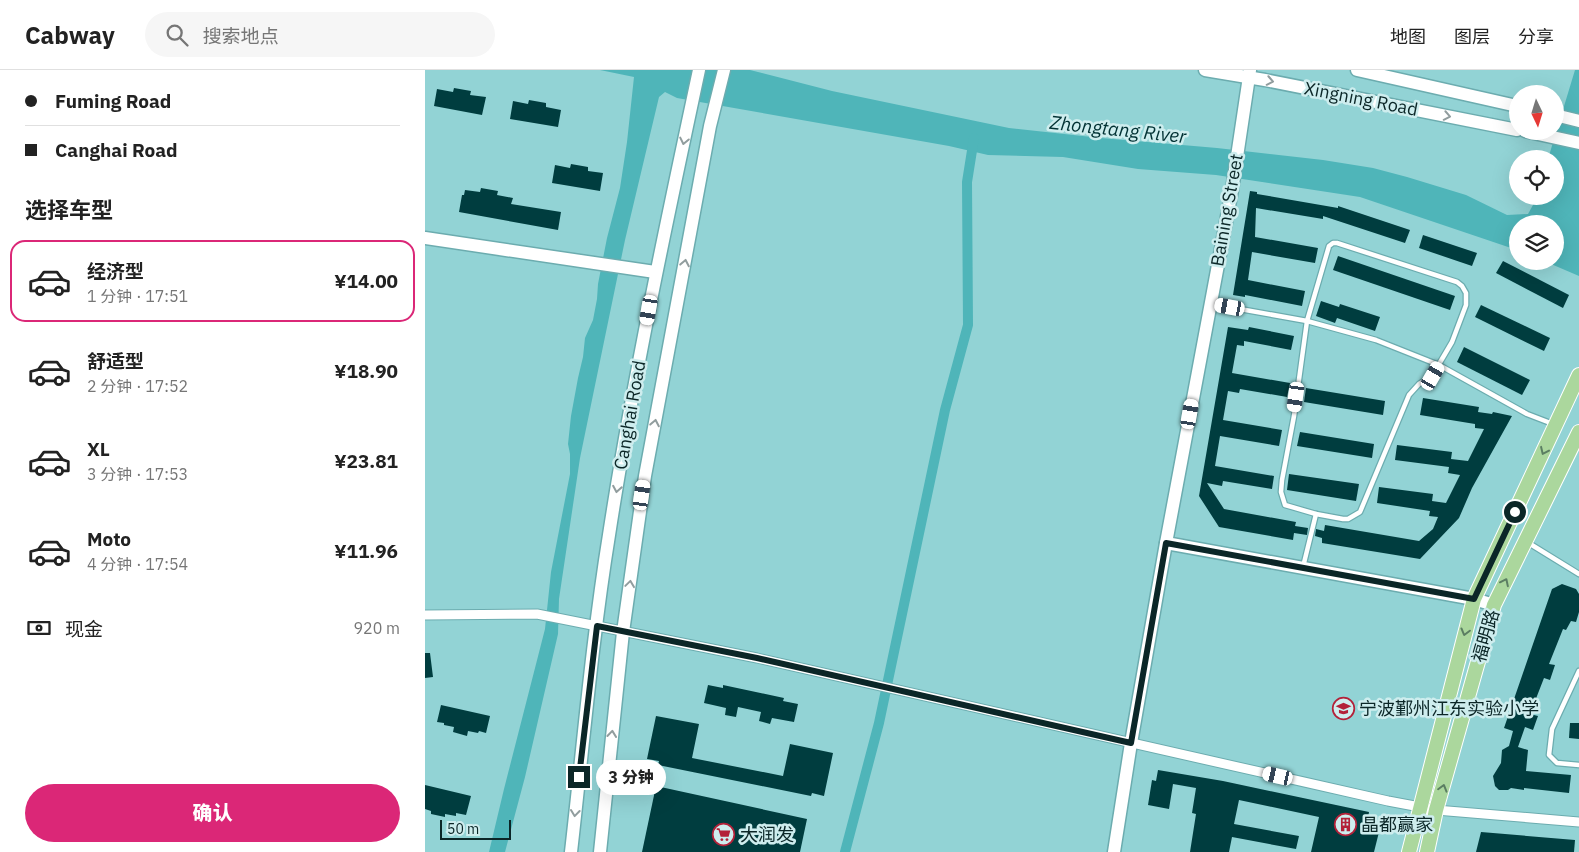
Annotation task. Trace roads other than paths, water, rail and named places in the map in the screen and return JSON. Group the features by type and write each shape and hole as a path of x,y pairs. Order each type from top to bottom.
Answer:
{"main road":[{"name":"Canghai Road","path":"571,852 609,536 655,272 699,70"},
{"name":"Canghai Road","path":"600,852 623,632 645,476 709,136 724,70"},
{"name":"Xingning Road","path":"1205,70 1249,74 1509,128"},
{"name":"Xingning Road","path":"1357,70 1509,104"},
{"name":"Baining Street","path":"1114,852 1166,543 1231,190 1249,74"},
{"path":"1564,117 1579,121"},
{"path":"1564,139 1579,143"},
{"path":"425,238 655,272"},
{"path":"1409,852 1474,599 1579,375"},
{"name":"福明路","path":"1427,852 1436,810 1494,605 1579,432"},
{"path":"1166,543 1474,599 1494,605"}],"street":[{"path":"425,615 542,615 757,658 1388,801 1436,810 1579,822"}],"lane":[{"path":"1337,242 1457,282 1466,293 1466,305 1452,342 1433,376 1419,384 1409,395 1360,512 1349,519 1316,514 1285,505 1281,492 1307,321 1329,246 1337,242"},
{"path":"1210,304 1307,321 1376,340 1439,365 1527,414 1556,425"},
{"path":"1302,568 1316,514"},
{"path":"1526,541 1579,574"},
{"path":"1579,671 1552,729 1549,754 1557,764 1579,765"}],"water":[{"path":"600,70 750,70 832,91 1009,128 1323,160 1373,168 1407,177 1466,195 1507,215 1528,214 1533,205 1564,205 1564,150 1551,150 1554,140 1564,140 1564,106 1575,70 1579,70 1579,276 1564,270 1564,215 1509,215 1509,247 1360,197 1216,175 1138,169 1063,157 988,155 949,146 677,98 665,92 659,97 625,240 580,458 559,599 558,634 525,777 505,852 489,852 545,629 551,572 570,474 568,444 571,416 585,338 593,320 607,238 620,188 634,77"}],"waterway":[{"path":"845,852 879,723 945,410 968,325 967,182 974,138"}],"place":[{"name":"宁波鄞州江东实验小学","path":"1343,709"},
{"name":"晶都赢家","path":"1345,825"},
{"name":"大润发","path":"724,835"}],"water label":[{"name":"Zhongtang River","path":"1118,129"}]}
